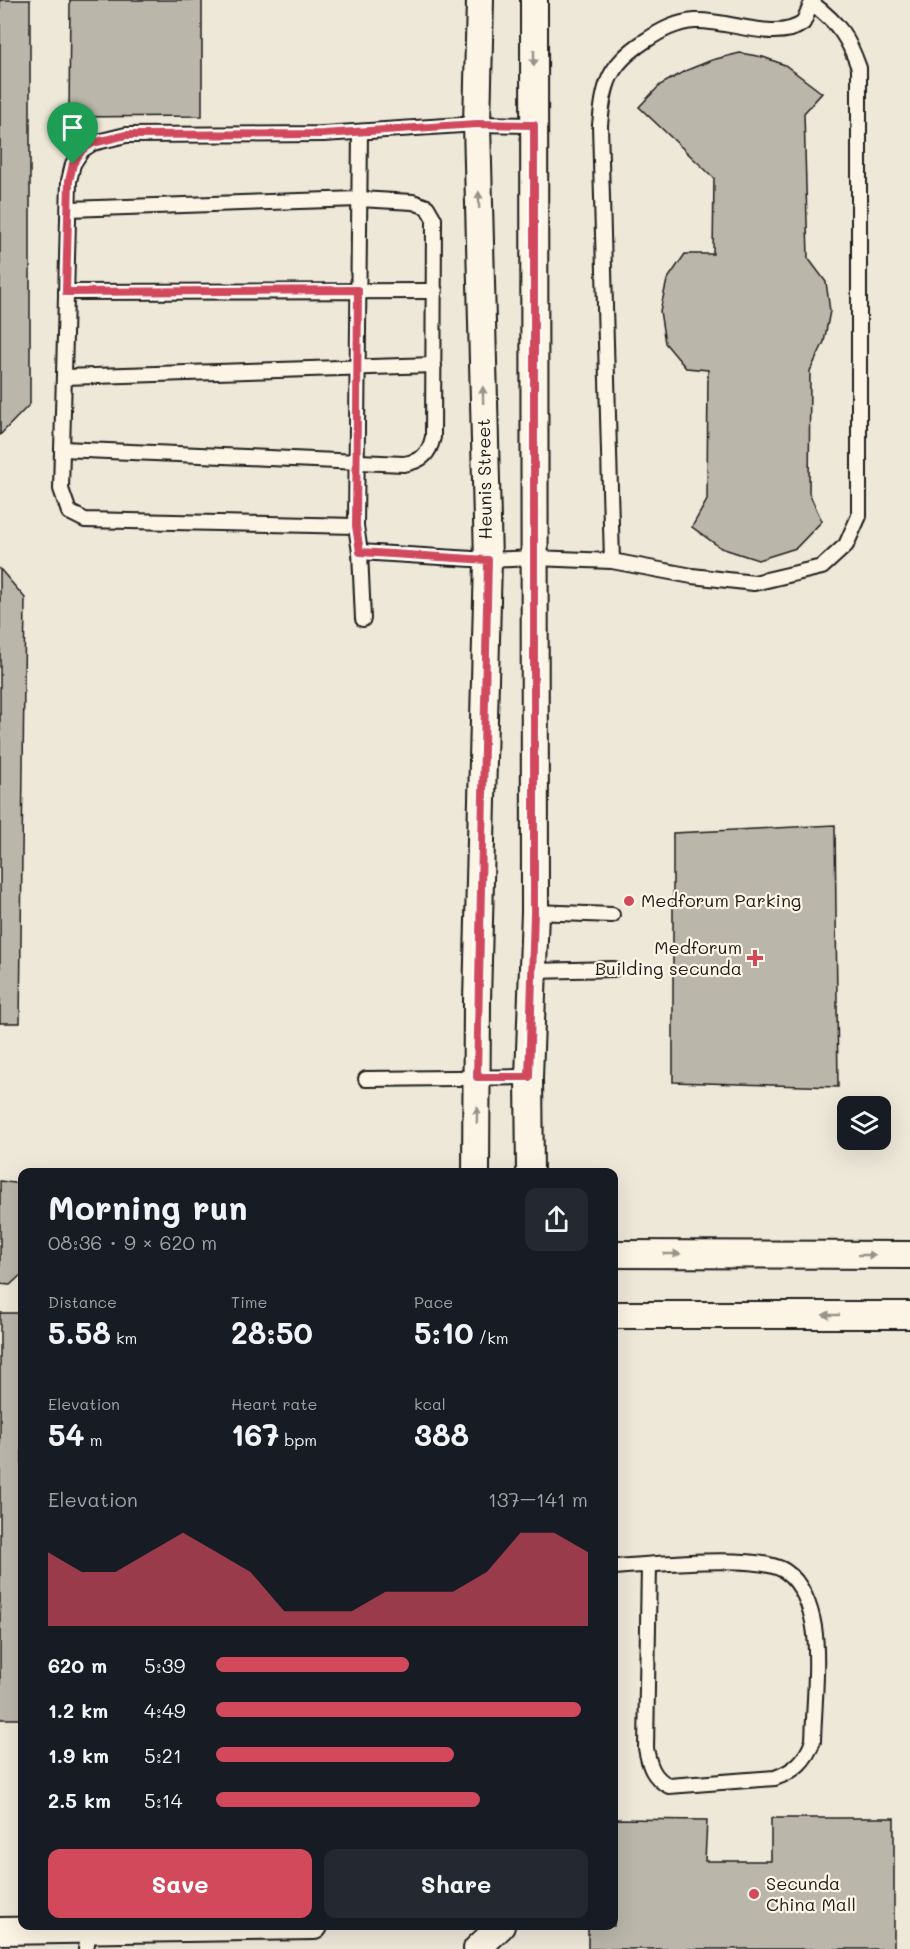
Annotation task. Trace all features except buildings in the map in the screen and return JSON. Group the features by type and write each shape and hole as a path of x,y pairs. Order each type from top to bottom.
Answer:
{"street":[{"name":"Heunis Street","path":"476,1168 488,560 477,124 480,0"},
{"path":"530,1168 529,1077 534,912 534,0"},
{"path":"618,1254 910,1255"},
{"path":"618,1315 910,1315"},
{"path":"0,1931 89,1935 214,1930"},
{"path":"477,1949 497,1930"}],"lane":[{"path":"360,552 488,560 534,558 612,561 692,576 754,582 822,567 846,545 858,516 859,68 850,42 835,20 813,2 803,23 785,32 697,21 661,30 633,48 617,64 603,88 600,125 612,561"},
{"path":"356,526 85,520 73,516 64,503 61,489 69,209 73,164 82,150 93,143 108,138 137,135 360,132 477,124 534,125"},
{"path":"360,132 356,526 360,552 363,619"},
{"path":"62,449 404,464 421,460 426,455 433,437 435,291 432,213 428,207 413,202 359,199 69,209"},
{"path":"66,292 435,291"},
{"path":"64,377 434,365"},
{"path":"534,912 612,915"},
{"path":"533,971 614,969"},
{"path":"366,1079 529,1077"},
{"path":"618,1566 746,1562 772,1564 786,1571 796,1581 807,1602 814,1628 813,1741 807,1755 790,1773 775,1778 669,1786 658,1780 649,1763 646,1748 649,1565"}],"place":[{"name":"Medforum Parking","path":"629,901"},
{"name":"Medforum Building secunda","path":"755,958"},
{"name":"Secunda China Mall","path":"754,1894"}],"route":[{"path":"477,124 534,125 534,912 529,1077 477,1077 488,560 360,552 356,526 358,290 66,292 69,181 73,164 82,150 93,143 126,135 323,134 477,124"}]}
